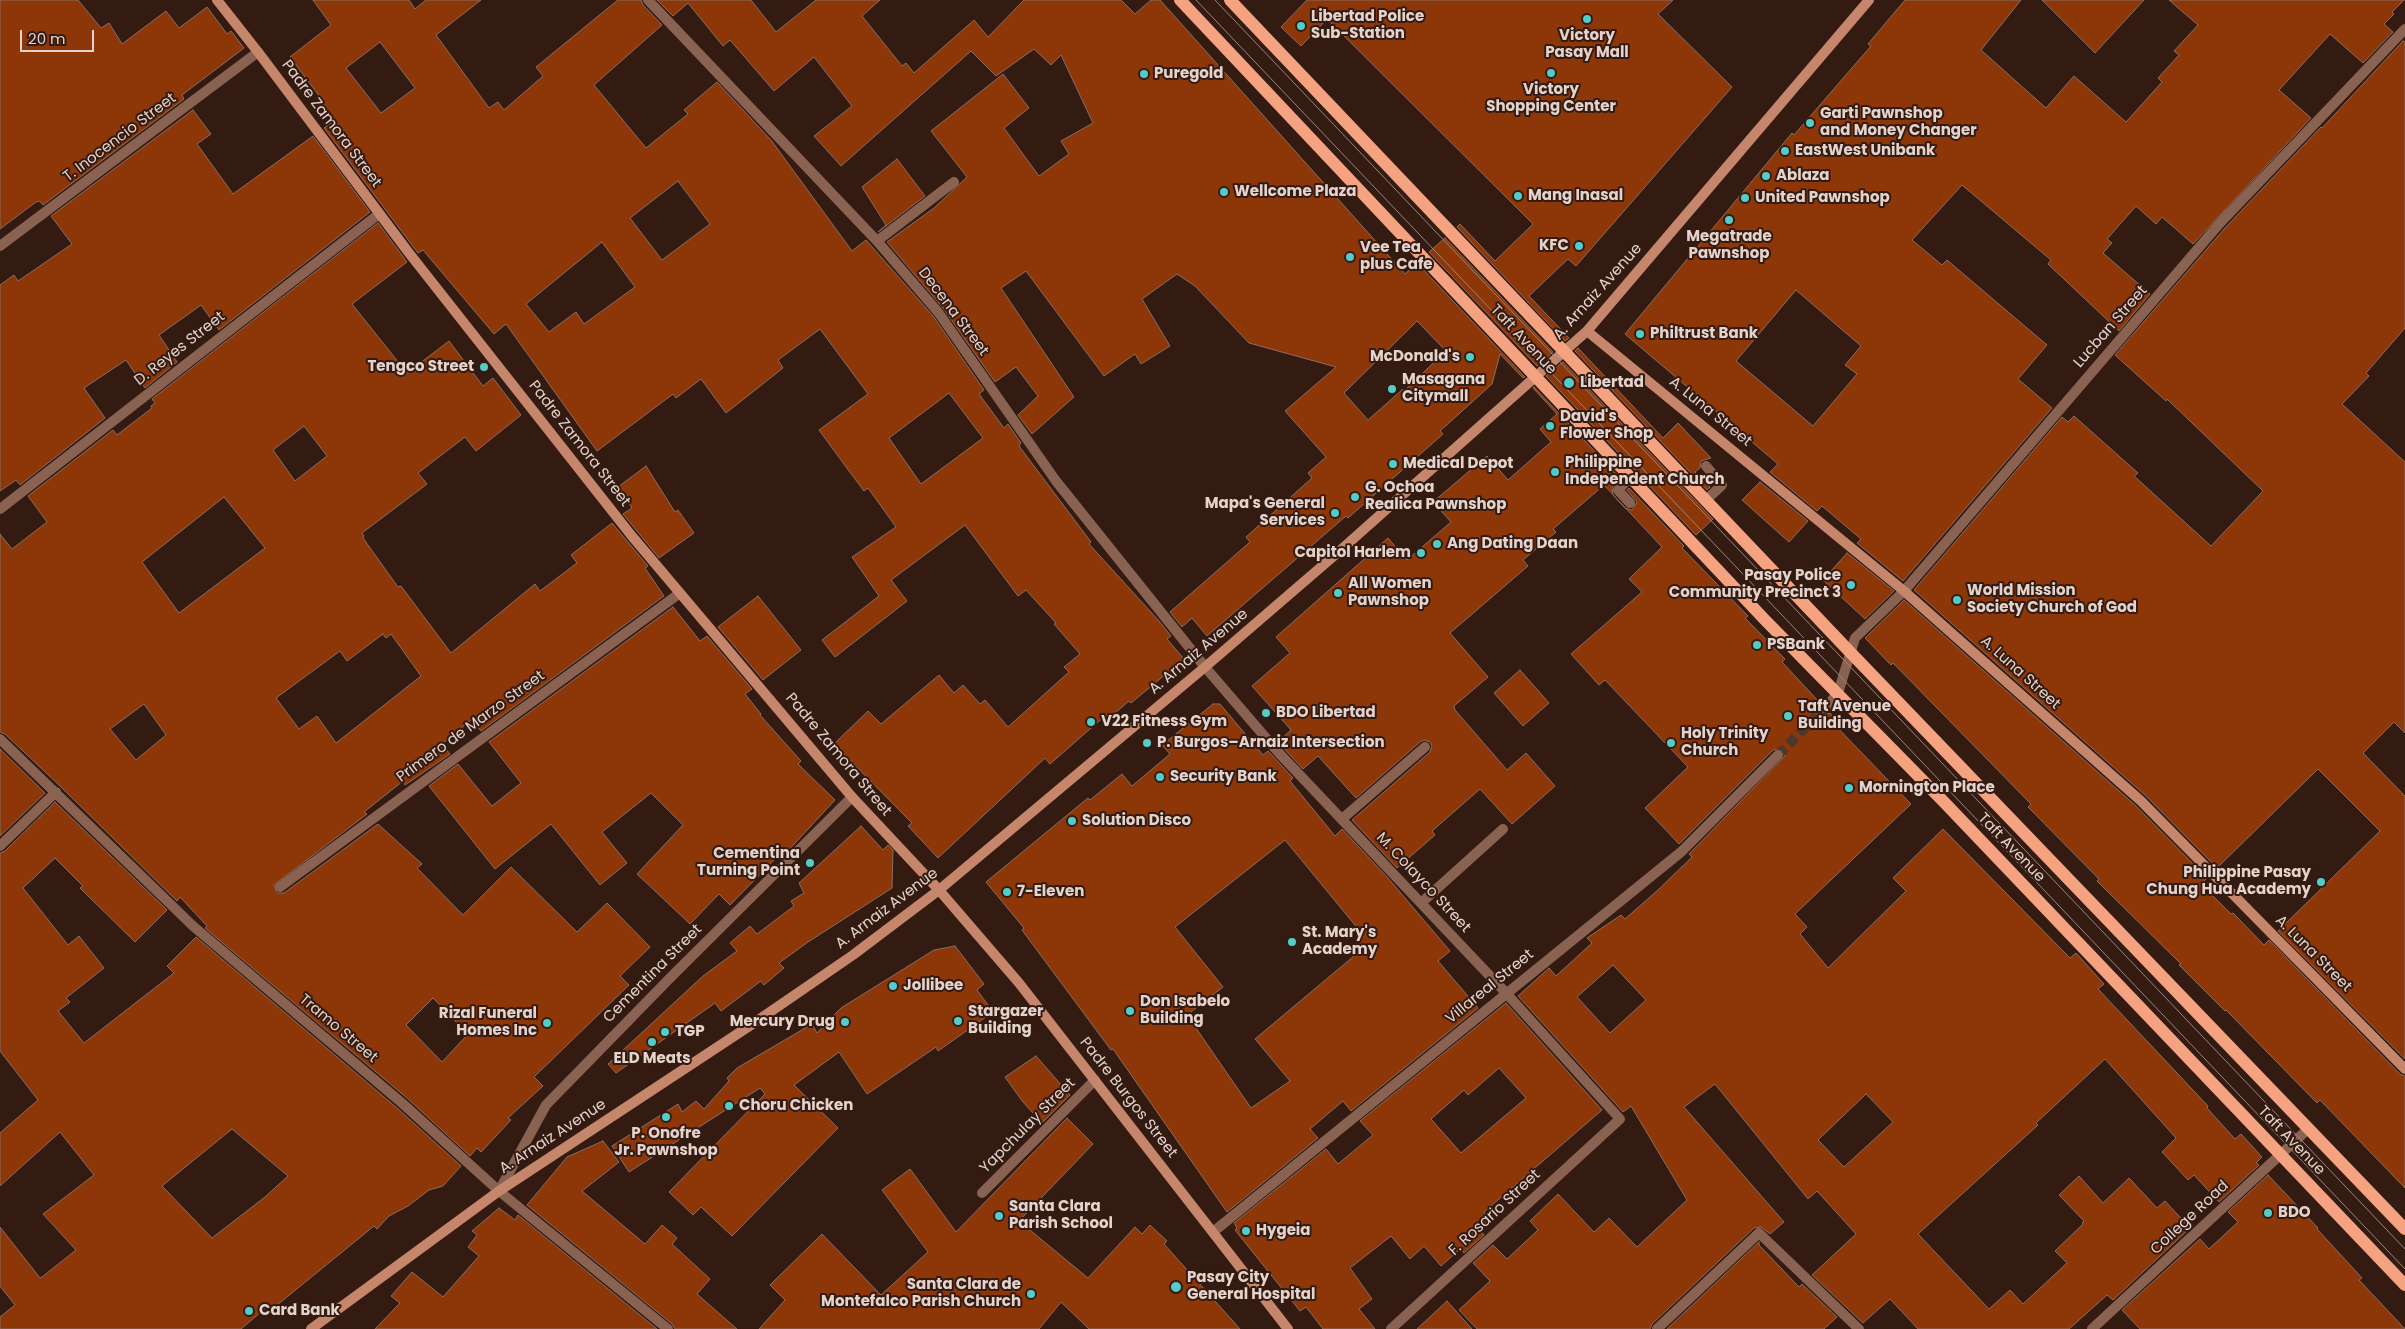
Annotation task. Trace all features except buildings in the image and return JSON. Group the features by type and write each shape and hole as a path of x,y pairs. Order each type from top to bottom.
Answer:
{"main road":[{"name":"Taft Avenue","path":"1180,0 1630,477 2405,1285"},
{"name":"Taft Avenue","path":"1230,0 1850,652 2405,1230"}],"street":[{"name":"Padre Zamora Street","path":"217,0 379,214 631,535 852,797 939,890"},
{"name":"Decena Street","path":"648,0 877,241 938,312 1056,481 1205,667"},
{"name":"A. Arnaiz Avenue","path":"311,1329 500,1191 853,955 939,890 1205,667 1536,378 1587,331 1869,0"},
{"name":"Lucban Street","path":"1850,652 1856,638 1904,591 2220,223 2405,29"},
{"name":"T. Inocencio Street","path":"0,246 258,52"},
{"path":"877,241 954,182"},
{"name":"D. Reyes Street","path":"0,509 379,214"},
{"name":"A. Luna Street","path":"1587,331 1904,591 2141,801 2405,1069"},
{"path":"1706,466 1722,485 1706,501"},
{"path":"1630,477 1618,490 1630,503"},
{"name":"Primero de Marzo Street","path":"280,887 680,593"},
{"path":"1825,708 1838,693 1850,652"},
{"name":"M. Colayco Street","path":"1205,667 1278,752 1506,993 1620,1118"},
{"name":"Tramo Street","path":"0,739 193,926 395,1097 500,1191 668,1329"},
{"path":"1342,820 1425,747"},
{"name":"Villareal Street","path":"1213,1232 1681,852 1778,755"},
{"path":"0,846 56,792"},
{"name":"Cementina Street","path":"500,1191 546,1105 672,976 852,797"},
{"path":"1421,903 1503,829"},
{"name":"Padre Burgos Street","path":"939,890 1019,983 1288,1329"},
{"name":"Yapchulay Street","path":"982,1193 1095,1080"},
{"name":"F. Rosario Street","path":"1391,1329 1620,1118"},
{"name":"College Road","path":"2092,1329 2308,1129"},
{"path":"1657,1329 1759,1233 1859,1329"}],"tunnel":[{"path":"1778,755 1825,708"}],"tram line":[{"path":"1196,0 2405,1269"},
{"path":"1215,0 2405,1249"}],"place":[{"name":"Victory Pasay Mall","path":"1587,19"},
{"name":"Libertad Police Sub-Station","path":"1301,26"},
{"name":"Victory Shopping Center","path":"1551,73"},
{"name":"Puregold","path":"1144,74"},
{"name":"Garti Pawnshop and Money Changer","path":"1810,123"},
{"name":"EastWest Unibank","path":"1785,151"},
{"name":"Ablaza","path":"1766,176"},
{"name":"Wellcome Plaza","path":"1224,192"},
{"name":"Mang Inasal","path":"1518,196"},
{"name":"United Pawnshop","path":"1745,198"},
{"name":"Megatrade Pawnshop","path":"1729,220"},
{"name":"KFC","path":"1579,246"},
{"name":"Vee Tea plus Cafe","path":"1350,257"},
{"name":"Philtrust Bank","path":"1640,334"},
{"name":"McDonald's","path":"1470,357"},
{"name":"Tengco Street","path":"484,367"},
{"name":"Libertad","path":"1569,383"},
{"name":"Masagana Citymall","path":"1392,389"},
{"name":"David's Flower Shop","path":"1550,426"},
{"name":"Medical Depot","path":"1393,464"},
{"name":"Philippine Independent Church","path":"1555,472"},
{"name":"G. Ochoa Realica Pawnshop","path":"1355,497"},
{"name":"Mapa's General Services","path":"1335,513"},
{"name":"Ang Dating Daan","path":"1437,544"},
{"name":"Capitol Harlem","path":"1421,553"},
{"name":"Pasay Police Community Precinct 3","path":"1851,585"},
{"name":"All Women Pawnshop","path":"1338,593"},
{"name":"World Mission Society Church of God","path":"1957,600"},
{"name":"PSBank","path":"1757,645"},
{"name":"BDO Libertad","path":"1266,713"},
{"name":"Taft Avenue Building","path":"1788,716"},
{"name":"V22 Fitness Gym","path":"1091,722"},
{"name":"P. Burgos–Arnaiz Intersection","path":"1147,743"},
{"name":"Holy Trinity Church","path":"1671,743"},
{"name":"Security Bank","path":"1160,777"},
{"name":"Mornington Place","path":"1849,788"},
{"name":"Solution Disco","path":"1072,821"},
{"name":"Cementina Turning Point","path":"810,863"},
{"name":"Philippine Pasay Chung Hua Academy","path":"2321,882"},
{"name":"7-Eleven","path":"1007,892"},
{"name":"St. Mary's Academy","path":"1292,942"},
{"name":"Jollibee","path":"893,986"},
{"name":"Don Isabelo Building","path":"1130,1011"},
{"name":"Stargazer Building","path":"958,1021"},
{"name":"Mercury Drug","path":"845,1022"},
{"name":"Rizal Funeral Homes Inc","path":"547,1023"},
{"name":"TGP","path":"665,1032"},
{"name":"ELD Meats","path":"652,1042"},
{"name":"Choru Chicken","path":"729,1106"},
{"name":"P. Onofre Jr. Pawnshop","path":"666,1117"},
{"name":"BDO","path":"2268,1213"},
{"name":"Santa Clara Parish School","path":"999,1216"},
{"name":"Hygeia","path":"1246,1231"},
{"name":"Pasay City General Hospital","path":"1176,1287"},
{"name":"Santa Clara de Montefalco Parish Church","path":"1031,1294"},
{"name":"Card Bank","path":"249,1311"}]}
